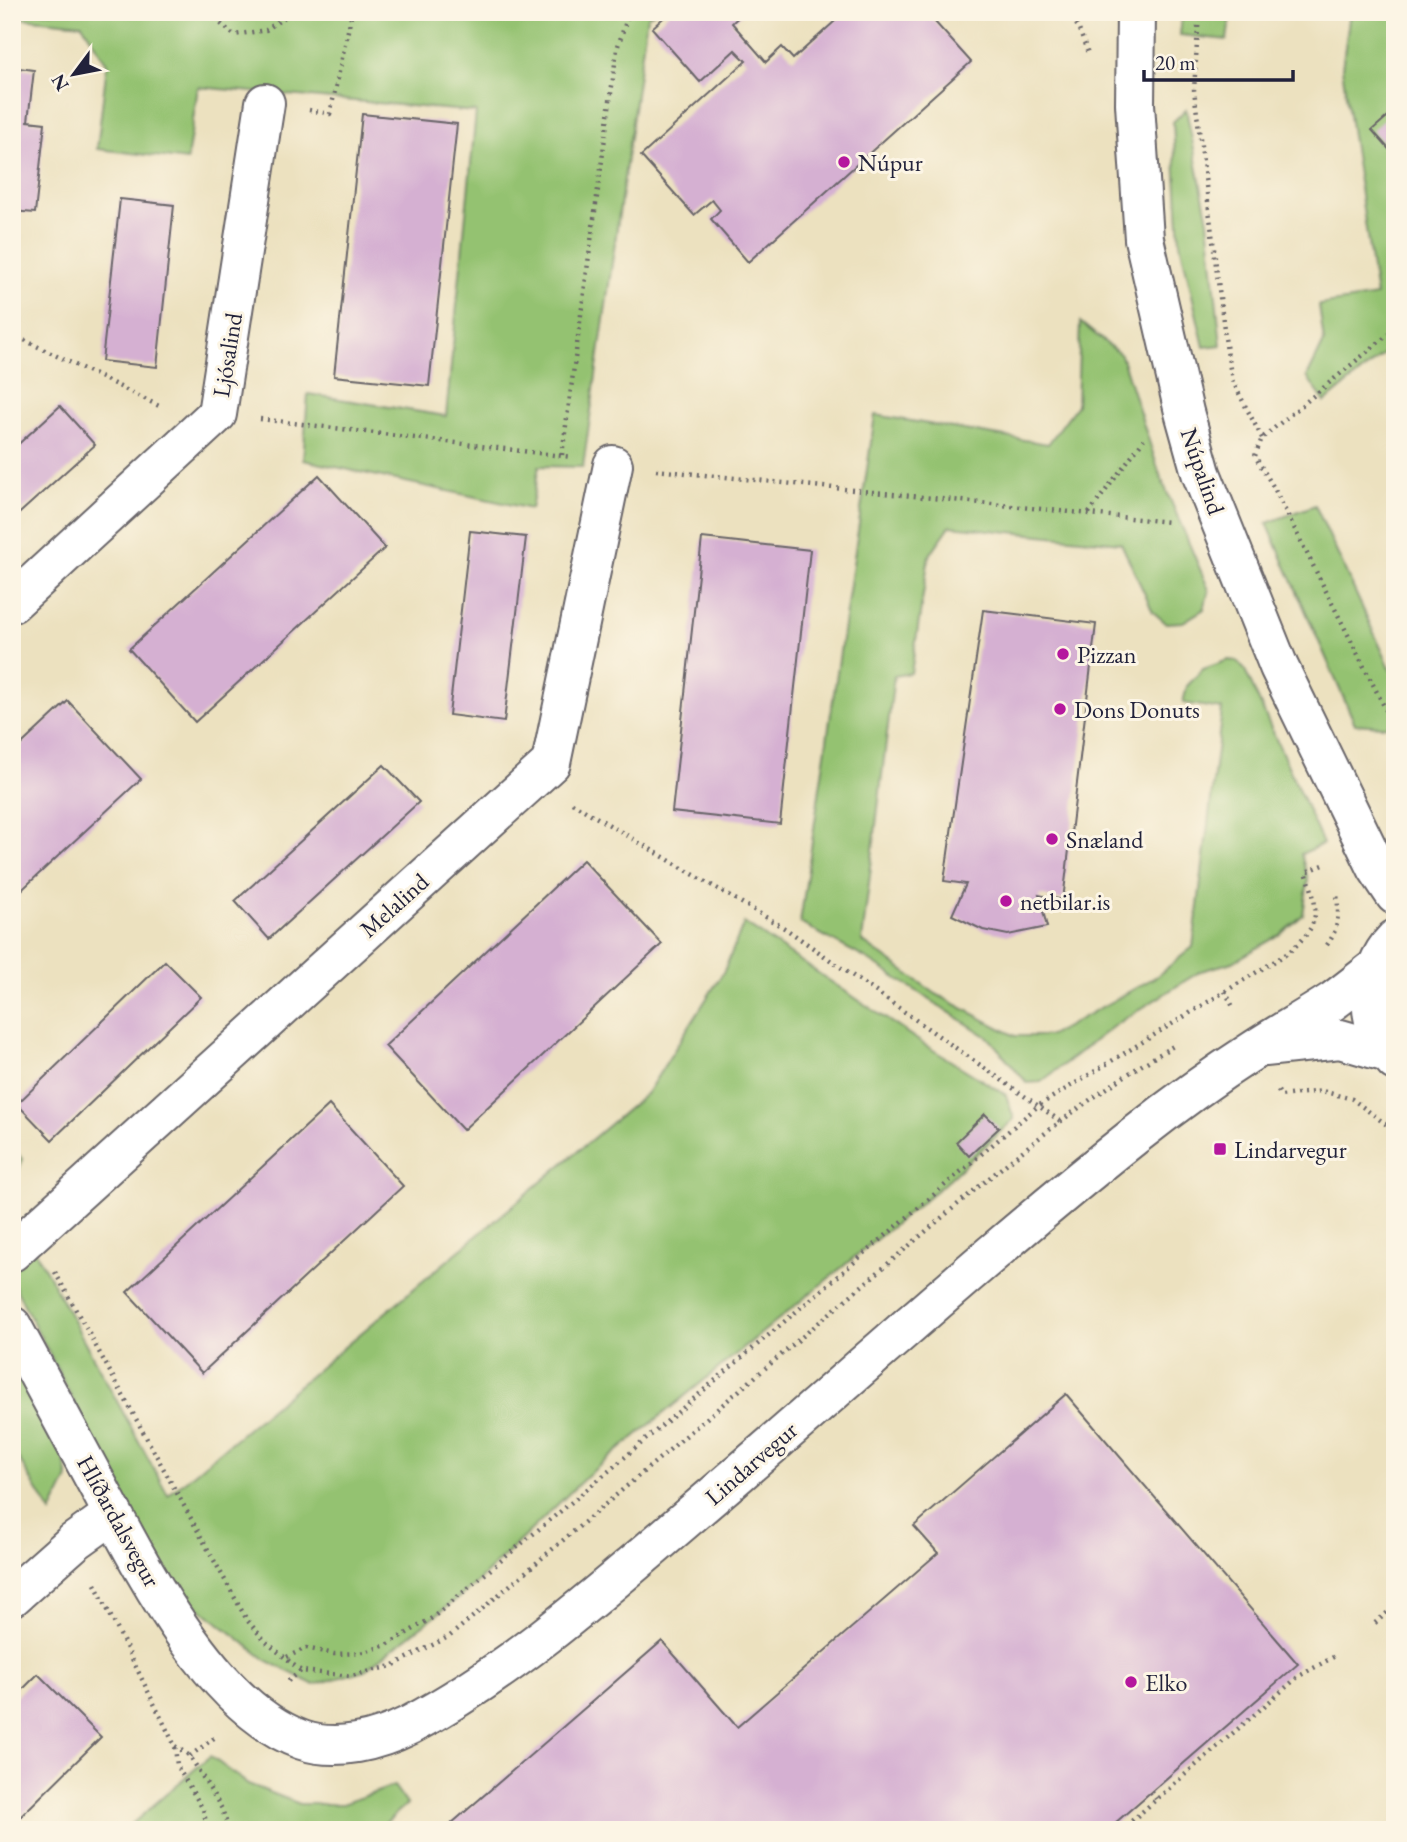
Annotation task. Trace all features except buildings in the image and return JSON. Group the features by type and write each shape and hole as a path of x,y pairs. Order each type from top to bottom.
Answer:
{"street":[{"name":"Núpalind","path":"1136,12 1135,104 1144,239 1201,473 1279,667 1377,868 1395,895"},
{"name":"Ljósalind","path":"12,603 210,421 265,103"},
{"name":"Melalind","path":"22,1243 551,763 613,465"},
{"name":"Lindarvegur","path":"243,1703 278,1728 301,1739 323,1745 348,1745 375,1739 407,1727 507,1665 648,1552 1045,1208 1170,1108 1256,1048 1334,1000 1386,953"},
{"path":"1386,953 1370,1002 1376,1029 1391,1057"},
{"name":"Lindarvegur","path":"1256,1048 1340,1040 1391,1057"},
{"name":"Hlíðardalsvegur","path":"12,1326 137,1558 188,1640 243,1703"},
{"path":"12,1597 74,1542 113,1514"}],"path":[{"path":"213,12 220,23 234,35 266,30 292,12"},
{"path":"265,103 330,114 352,12"},
{"path":"520,12 528,17 591,12"},
{"path":"562,456 617,49 629,12"},
{"path":"1199,12 1194,90 1226,345 1232,380 1262,438"},
{"path":"1395,329 1262,438 1255,456 1274,488 1395,728"},
{"path":"12,334 210,421 1169,522"},
{"path":"1088,514 1146,436"},
{"path":"591,815 786,929 1060,1121"},
{"path":"287,1657 306,1648 334,1654 360,1653 387,1645 432,1618 1038,1106 1288,953 1307,937 1315,919 1316,899 1307,872 1327,864"},
{"path":"1324,950 1335,934 1339,916 1337,886"},
{"path":"1224,1017 1235,1010 1225,991"},
{"path":"22,1243 247,1620 265,1641 301,1671 351,1676 392,1666 450,1636 1060,1121 1135,1068 1179,1042"},
{"path":"1277,1088 1281,1096 1322,1091 1352,1099 1395,1131"},
{"path":"1375,1623 1395,1606"},
{"path":"1121,1830 1298,1676 1337,1655"},
{"path":"208,1830 203,1809 177,1766 174,1746 190,1756 222,1809 229,1830"},
{"path":"1150,1792 1156,1799"}],"green space":[{"path":"12,12 654,12 647,17 583,467 539,466 531,509 303,460 308,394 446,416 476,112 198,87 187,160 97,149 107,64 82,24 12,17"},
{"path":"1182,12 1231,12 1227,40 1180,35"},
{"path":"1350,12 1395,12 1395,345 1325,402 1307,377 1324,342 1319,305 1376,296 1342,68"},
{"path":"1186,109 1208,221 1221,345 1204,347 1180,243 1173,122"},
{"path":"1080,322 1121,355 1161,478 1209,590 1204,609 1183,622 1166,623 1153,612 1121,543 950,526 929,556 911,673 894,676 862,941 936,994 1015,1036 1050,1036 1157,976 1193,947 1222,709 1183,703 1187,686 1203,669 1228,660 1237,661 1245,670 1323,844 1301,854 1308,880 1303,915 1281,934 1233,962 1201,971 1115,1025 1041,1082 1027,1083 989,1038 867,959 800,923 875,415 1048,444 1077,405"},
{"path":"1315,505 1392,672 1395,671 1395,727 1355,724 1267,523"},
{"path":"744,923 925,1045 1006,1095 1014,1119 945,1183 587,1476 471,1588 365,1670 314,1685 266,1660 178,1591 108,1469 12,1281 12,1272 26,1234 168,1495 647,1093 724,971"},
{"path":"12,1147 22,1159 12,1194"},
{"path":"12,1358 62,1451 68,1478 51,1513 12,1448"},
{"path":"210,1756 248,1784 300,1804 342,1804 394,1786 407,1804 377,1830 125,1830"}],"place":[{"name":"Núpur","path":"844,162"},
{"name":"Pizzan","path":"1063,654"},
{"name":"Dons Donuts","path":"1060,709"},
{"name":"Snæland","path":"1052,839"},
{"name":"netbilar.is","path":"1006,901"},
{"name":"Lindarvegur","path":"1220,1149"},
{"name":"Elko","path":"1131,1682"}]}
